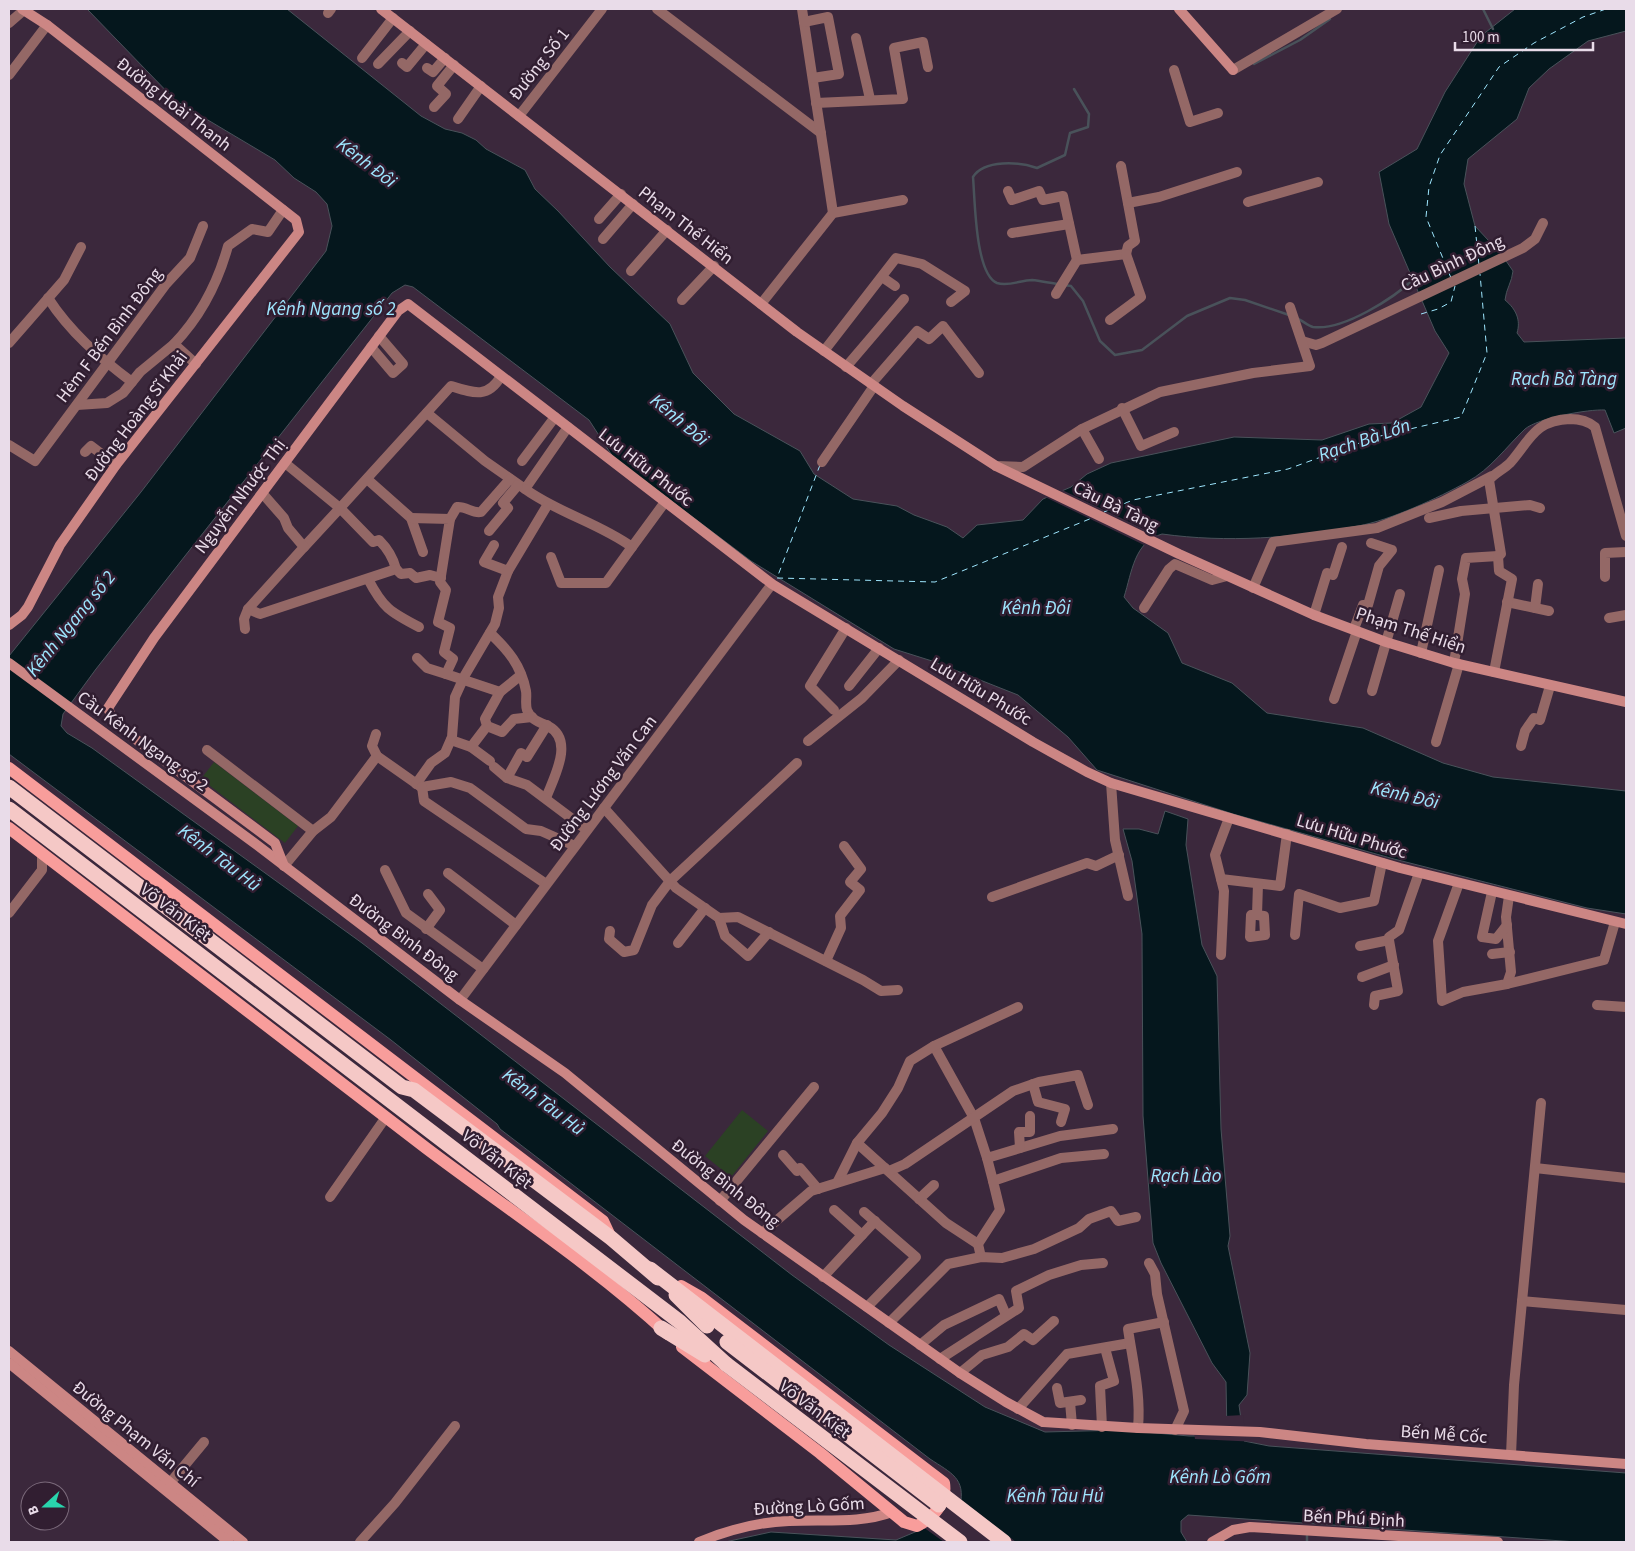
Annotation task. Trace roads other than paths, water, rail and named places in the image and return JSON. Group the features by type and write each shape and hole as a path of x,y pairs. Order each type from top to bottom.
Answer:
{"highway":[{"name":"Võ Văn Kiệt","path":"9,786 402,1087 414,1090 611,1238 650,1269 707,1326 988,1542"},
{"name":"Võ Văn Kiệt","path":"9,808 680,1322 726,1364 960,1542"},
{"path":"650,1269 1004,1542"},
{"path":"662,1328 711,1358 726,1364"}],"main road":[{"name":"Võ Văn Kiệt","path":"9,768 603,1221 611,1238"},
{"name":"Võ Văn Kiệt","path":"9,777 408,1081 414,1090"},
{"name":"Võ Văn Kiệt","path":"9,828 386,1117 575,1258 662,1328 685,1350 820,1453 892,1512 910,1525 917,1526 932,1515 945,1498 944,1483 702,1298 650,1269"}],"street":[{"path":"9,23 23,9"},
{"name":"Đường Hoài Thanh","path":"23,9 47,25 296,220 299,232"},
{"name":"Phạm Thế Hiển","path":"381,9 824,351 872,385 996,466"},
{"name":"Đường Số 1","path":"519,116 602,9"},
{"path":"657,9 821,133"},
{"path":"803,9 833,212"},
{"path":"1179,9 1233,70 1337,9"},
{"path":"804,22 828,17 839,74 812,78"},
{"path":"362,58 393,18"},
{"path":"9,75 47,25"},
{"path":"378,64 410,32"},
{"path":"856,38 870,99"},
{"path":"816,103 903,98 894,48 923,42 928,67"},
{"path":"402,63 407,67 426,44"},
{"path":"427,68 433,72 445,58"},
{"path":"434,107 446,94 437,86 454,65"},
{"path":"1174,70 1190,122 1218,113"},
{"path":"458,119 481,86"},
{"path":"1110,320 1141,297 1126,254 1128,246 1135,241 1121,166"},
{"path":"1128,203 1159,197 1236,172"},
{"path":"1248,202 1318,182"},
{"path":"1008,191 1012,200 1039,191 1043,200 1063,196 1077,260 1056,294"},
{"path":"599,219 621,194"},
{"path":"761,304 833,212 903,200"},
{"path":"604,239 633,204"},
{"path":"77,405 107,403 123,394 140,372 174,344 189,328 220,273 228,246 252,230 268,232 283,210"},
{"name":"Cầu Bình Đông","path":"1302,341 1322,343 1522,248 1535,239 1543,223"},
{"path":"1012,233 1069,224"},
{"name":"Hẻm F Bến Bình Đông","path":"9,445 35,461 166,284 190,258 204,226"},
{"path":"631,271 667,230"},
{"name":"Đường Hoàng Sĩ Khải","path":"9,625 22,616 60,545 116,465 299,232"},
{"path":"9,343 64,280 81,247"},
{"path":"1077,260 1126,254"},
{"path":"824,351 896,258 922,264 965,291 951,302"},
{"path":"682,300 714,266"},
{"path":"882,277 894,286"},
{"path":"48,298 63,322 108,364 132,382"},
{"path":"846,367 904,299"},
{"name":"Nguyễn Nhược Thị","path":"284,866 275,843 122,728 113,720 108,708 154,638 398,311 408,304"},
{"name":"Lưu Hữu Phước","path":"408,304 772,584 1026,738 1087,772 1111,783 1382,863 1626,924"},
{"path":"996,466 1023,467 1082,429 1122,408 1169,390 1253,373 1310,366 1290,307"},
{"path":"822,462 872,385 917,331 929,339 943,326 979,373"},
{"path":"371,347 393,374 403,364 380,336"},
{"path":"174,344 196,364"},
{"path":"245,629 244,619 248,609 451,386 483,392 495,387 501,376"},
{"path":"1122,408 1141,446 1174,432"},
{"path":"427,413 485,461 517,484 548,504 615,535 632,547"},
{"path":"522,460 555,417"},
{"path":"1253,588 1273,542 1377,528 1442,502 1492,476 1509,463 1534,432 1544,424 1572,419 1589,422 1595,427 1623,518 1626,536"},
{"path":"489,531 508,508 503,503 517,484 568,427"},
{"path":"1082,429 1099,459"},
{"path":"85,452 91,446 116,465"},
{"path":"285,463 340,508 366,538 373,542 379,540 387,548 394,560 396,569 401,574 410,573 416,578 430,575 440,580 446,590 438,622 450,628 444,652 453,659 446,674"},
{"name":"Cầu Bà Tàng","path":"996,466 1195,561"},
{"path":"1492,476 1488,485 1501,554 1498,556 1499,571 1512,579 1494,672"},
{"path":"367,479 411,518 423,552"},
{"path":"440,580 450,519 457,507 463,507 477,513 482,512 517,484"},
{"path":"263,494 284,518 288,528 304,547"},
{"path":"551,557 561,583 606,583 665,502"},
{"path":"419,785 431,763 445,753 451,740 455,697 463,679 495,624 499,608 498,597 508,571 548,504"},
{"path":"1429,518 1461,511 1494,510 1530,505 1540,508"},
{"path":"411,518 450,519"},
{"path":"1334,699 1363,605 1368,605 1379,566 1392,550 1371,543"},
{"path":"494,545 484,562 508,571"},
{"path":"1314,615 1327,574 1333,575 1342,547"},
{"path":"1605,578 1605,553 1626,552"},
{"path":"1436,742 1457,664 1465,594 1462,579 1466,558 1498,556"},
{"name":"Phạm Thế Hiển","path":"1195,561 1314,615 1386,642 1457,664 1626,702"},
{"path":"1144,608 1169,569 1175,564 1212,580 1227,576"},
{"path":"248,609 260,614 396,569"},
{"path":"1421,653 1440,570"},
{"path":"368,578 380,602 394,615 419,628"},
{"name":"Đường Lương Văn Can","path":"460,1000 772,584"},
{"path":"1535,608 1538,584"},
{"path":"1372,691 1400,594"},
{"path":"1507,602 1550,611"},
{"path":"1608,618 1626,615"},
{"path":"834,710 810,686 846,628"},
{"path":"490,633 509,652 517,664 526,691 527,709 535,721 556,730 560,736 562,751 546,798"},
{"path":"849,686 878,648"},
{"path":"417,658 427,668 446,674 454,679 463,679 500,692"},
{"path":"808,741 862,698 899,660"},
{"name":"Cầu Kênh Ngang số 2","path":"9,663 258,845"},
{"path":"521,675 500,692 485,719 488,726 502,732 514,719 532,716"},
{"path":"1521,746 1525,731 1534,718 1540,720 1550,686"},
{"path":"508,778 521,754 527,757 547,725"},
{"path":"471,747 488,726"},
{"path":"376,734 372,746 377,756 419,785 424,802 546,884"},
{"path":"451,740 471,747 508,778 527,785 587,830"},
{"path":"207,750 313,831"},
{"path":"284,866 313,831 331,816 377,756"},
{"path":"610,931 609,939 624,952 634,950 652,905 670,881 797,763"},
{"path":"419,785 451,782 470,788 526,829 541,830 575,846"},
{"path":"1111,783 1112,809 1128,896"},
{"path":"604,808 670,881 719,918 725,936 748,956 769,932"},
{"path":"1221,955 1224,891 1215,855 1229,818"},
{"path":"1221,879 1280,886 1287,834"},
{"name":"Đường Bình Đông","path":"258,845 460,1000 565,1073 720,1201 762,1233 960,1373 1018,1409 1043,1422 1188,1430"},
{"path":"826,961 841,928 840,916 860,890 850,882 861,869 844,846"},
{"path":"9,913 42,870 42,854"},
{"path":"992,897 1087,863 1096,866 1119,855"},
{"path":"1295,935 1299,894 1340,908 1374,901 1382,863"},
{"path":"42,870 59,866"},
{"path":"385,870 406,913 483,969"},
{"path":"448,873 516,925"},
{"path":"1360,946 1388,940 1398,930 1419,873"},
{"path":"1458,883 1438,941 1442,1001 1463,992 1507,984 1604,960 1615,922"},
{"path":"1257,915 1258,884"},
{"path":"1492,892 1482,937 1496,939 1507,925"},
{"path":"426,929 440,910 428,894"},
{"path":"1507,984 1511,972 1506,917 1509,896"},
{"path":"678,943 705,908"},
{"path":"719,918 738,917 826,961 880,991 898,990"},
{"path":"1374,1005 1375,996 1398,992 1388,940"},
{"path":"1492,954 1510,952"},
{"path":"1362,977 1394,965"},
{"path":"1597,1005 1626,1007"},
{"path":"838,1181 857,1143 882,1113 898,1088 910,1062 934,1046 1018,1008"},
{"path":"934,1046 974,1118 987,1158 1000,1210 978,1244"},
{"path":"762,1233 793,1206 818,1188 905,1164 1013,1091 1033,1084 1078,1075 1088,1105"},
{"path":"1033,1084 1038,1102 1065,1109 1061,1122"},
{"path":"720,1201 814,1086"},
{"path":"1511,1455 1522,1301 1541,1103"},
{"path":"1020,1148 1019,1132 1030,1132 1030,1116"},
{"path":"330,1197 386,1117"},
{"path":"987,1158 1060,1136 1113,1129"},
{"path":"857,1143 946,1223 978,1244 981,1257"},
{"path":"993,1182 1061,1158 1104,1154"},
{"path":"783,1155 797,1171 800,1168 818,1188"},
{"path":"1535,1168 1626,1178"},
{"path":"919,1199 934,1185"},
{"path":"834,1210 862,1235"},
{"path":"889,1323 948,1264 981,1257 1002,1258 1034,1249 1079,1228 1089,1219 1111,1211 1118,1221 1136,1217"},
{"path":"864,1212 916,1257 867,1307"},
{"path":"824,1277 875,1221"},
{"path":"940,1359 1019,1308 1016,1291 1049,1275 1081,1265 1103,1263"},
{"path":"1149,1263 1155,1274 1184,1411 1175,1430"},
{"path":"920,1345 944,1325 999,1299 1006,1315"},
{"path":"1522,1301 1626,1310"},
{"path":"960,1373 982,1356 1008,1347 1024,1334 1033,1340 1054,1321"},
{"path":"1138,1428 1140,1407 1128,1329 1164,1322"},
{"path":"1018,1409 1068,1354 1130,1343"},
{"path":"1102,1426 1100,1386 1114,1381 1105,1348"},
{"name":"Đường Phạm Văn Chí","path":"9,1351 243,1542"},
{"name":"Đường Phạm Văn Chí","path":"9,1363 229,1542"},
{"path":"1057,1388 1060,1403 1081,1400"},
{"path":"1070,1402 1072,1425"},
{"path":"360,1542 395,1503 455,1426"},
{"name":"Bến Mễ Cốc","path":"1188,1430 1260,1432 1366,1444 1626,1464"},
{"path":"170,1483 204,1442"},
{"name":"Đường Lò Gốm","path":"699,1542 741,1527 766,1522 874,1519 892,1512"},
{"name":"Bến Phú Định","path":"1212,1542 1241,1528 1498,1542"}],"water":[{"path":"87,9 287,9 421,116 445,129 462,133 476,140 486,149 525,170 535,189 610,267 670,324 693,373 734,414 800,451 814,474 853,499 897,506 914,515 947,527 963,538 977,525 1023,520 1043,499 1071,487 1087,474 1111,463 1234,437 1322,440 1369,424 1392,423 1421,407 1449,353 1435,331 1389,224 1379,172 1417,149 1445,92 1481,36 1515,9 1626,9 1626,31 1588,41 1549,69 1529,88 1517,119 1468,159 1464,184 1475,226 1502,255 1513,271 1505,300 1517,315 1517,333 1524,342 1626,338 1626,428 1614,433 1605,410 1576,413 1541,421 1525,429 1476,477 1414,508 1385,519 1358,526 1310,534 1236,539 1162,534 1145,544 1140,551 1132,568 1124,597 1133,608 1168,633 1182,663 1232,683 1267,713 1363,728 1443,763 1493,777 1626,791 1626,914 1587,908 1394,859 1233,814 1097,770 1068,737 1018,695 932,661 894,649 751,561 613,457 589,420 413,287 405,285 392,293 96,669 63,714 61,726 67,733 92,748 362,943 792,1275 889,1345 985,1407 1045,1432 1122,1430 1189,1436 1227,1436 1226,1382 1212,1363 1161,1263 1153,1243 1143,1116 1142,934 1132,861 1123,829 1139,829 1158,834 1165,811 1188,819 1186,845 1202,945 1217,976 1221,1129 1230,1236 1228,1246 1250,1353 1247,1395 1239,1405 1244,1441 1269,1446 1626,1473 1626,1542 1577,1542 1188,1515 1181,1521 1181,1532 1187,1542 725,1542 771,1532 896,1540 939,1522 960,1506 961,1489 955,1477 950,1473 500,1129 497,1124 391,1040 9,754 9,656 141,492 326,251 332,226 327,204 316,192 294,178 275,160 176,101"}],"waterway":[{"path":"1483,9 1493,29"},
{"path":"1254,64 1300,40 1330,19"},
{"path":"1058,284 1032,280 1001,284 990,277 984,266 980,251 973,177 985,167 1012,163 1037,168 1065,155 1070,133 1088,127 1089,114 1074,89"},
{"path":"1296,318 1313,327 1339,324 1367,312 1394,295 1415,278"},
{"path":"1064,285 1071,286 1083,301 1100,341 1115,355 1142,350 1187,316 1230,298 1245,300 1289,315"},
{"path":"1307,1534 1307,1542"}],"water label":[{"name":"Kênh Đôi","path":"367,162"},
{"name":"Kênh Ngang số 2","path":"331,308"},
{"name":"Rạch Bà Tàng","path":"1564,378"},
{"name":"Kênh Đôi","path":"680,419"},
{"name":"Rạch Bà Lớn","path":"1364,439"},
{"name":"Kênh Đôi","path":"1036,607"},
{"name":"Kênh Ngang số 2","path":"70,623"},
{"name":"Kênh Đôi","path":"1405,794"},
{"name":"Kênh Tàu Hủ","path":"220,857"},
{"name":"Kênh Tàu Hủ","path":"544,1101"},
{"name":"Rạch Lào","path":"1186,1175"},
{"name":"Kênh Lò Gốm","path":"1220,1476"},
{"name":"Kênh Tàu Hủ","path":"1055,1495"}]}
